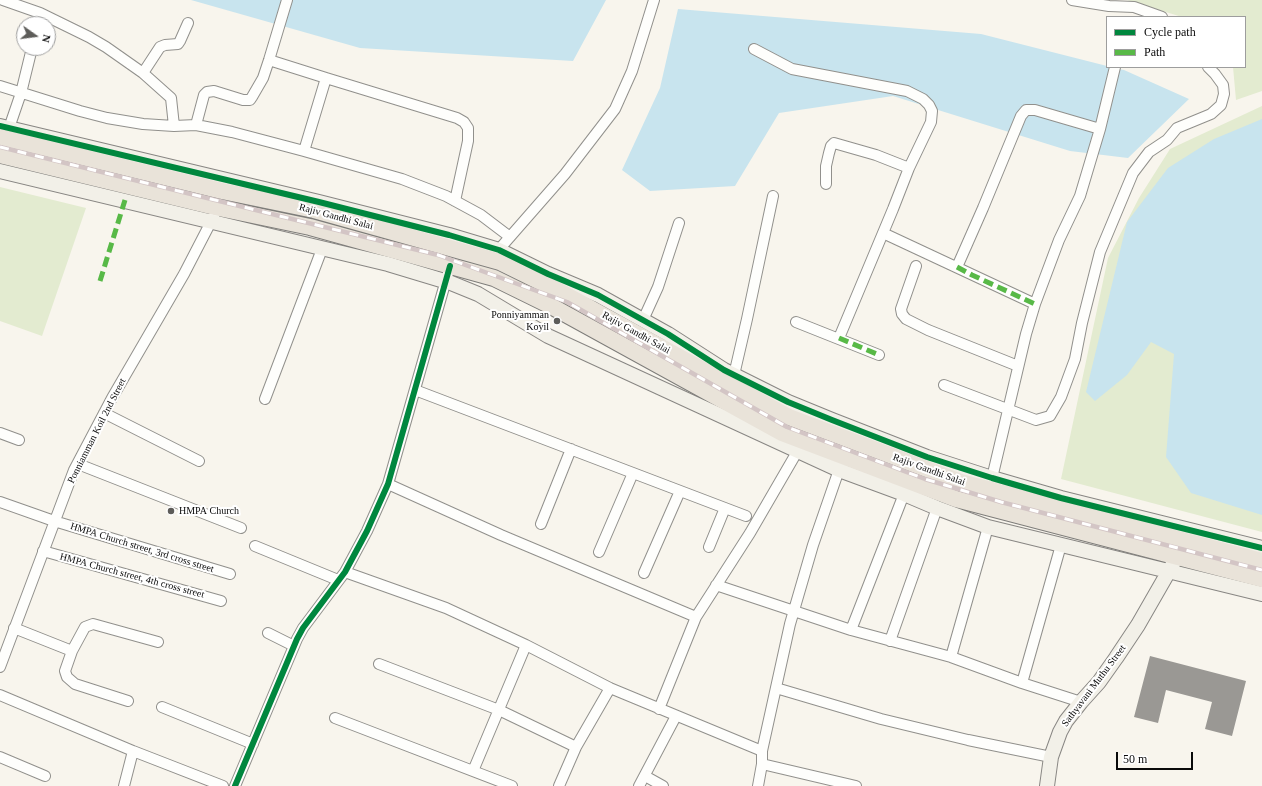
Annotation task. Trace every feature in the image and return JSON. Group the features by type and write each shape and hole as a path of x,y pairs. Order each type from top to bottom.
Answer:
{"main road":[{"name":"Rajiv Gandhi Salai","path":"3,130 222,190 314,210 495,255 500,262 559,291 789,417 961,482 1262,561"},
{"name":"Rajiv Gandhi Salai","path":"0,155 215,214 310,227 448,274 494,278 551,306 782,433 842,463 956,499 1262,579"}],"street":[{"path":"3,0 40,13 89,37 143,73 171,98 174,126"},
{"path":"196,125 204,95 207,92 214,91 236,99 250,100 256,92 270,60 287,0"},
{"path":"654,0 632,71 616,109 565,174 495,255 548,274 598,295 643,320 734,375 788,402 928,457 992,478 1061,498 1262,548"},
{"path":"1072,0 1109,6 1134,7 1159,16"},
{"path":"143,73 160,47 163,45 178,44 188,23"},
{"path":"754,49 792,69 907,91 923,98 929,104 932,111 931,122 909,168 839,338"},
{"path":"3,130 20,93 30,56"},
{"path":"270,60 457,118 464,122 468,128 468,141 455,201"},
{"path":"992,478 1018,366 1035,304 1059,240 1080,196 1100,128 1115,68"},
{"path":"944,385 1036,420 1050,416 1061,397 1076,359 1082,323 1100,252 1133,174 1149,152 1167,140 1177,128 1211,114 1221,105 1224,94 1223,85 1209,68"},
{"path":"304,151 326,78"},
{"path":"0,86 80,112 143,124 174,126 196,125 232,132 402,178 455,201 481,215 510,237"},
{"path":"956,267 983,208 1021,116 1026,110 1035,110 1100,128"},
{"path":"826,184 826,166 829,153 834,144 876,155 909,168"},
{"path":"0,171 215,214 322,249 388,264 448,274 548,336 797,452 842,463 904,494 937,508 988,527 1262,594"},
{"path":"734,375 773,196"},
{"name":"Ponniamman Koil 2nd Street","path":"0,667 54,521 78,464 104,413 184,274 215,214"},
{"path":"643,320 658,287 679,223"},
{"path":"883,233 972,276 1035,304"},
{"path":"265,399 322,249"},
{"path":"916,266 901,309 902,314 906,319 928,330 1018,366"},
{"path":"235,786 303,628 345,572 367,531 388,484 448,274"},
{"path":"796,322 880,354"},
{"path":"415,390 746,516"},
{"path":"104,413 199,461"},
{"path":"0,433 19,440"},
{"path":"542,524 571,449"},
{"path":"659,709 696,617 750,533 797,452"},
{"path":"758,786 762,764 762,751 794,611 813,545 842,463"},
{"path":"78,464 241,528"},
{"path":"599,552 633,473"},
{"path":"388,484 516,541 696,617"},
{"path":"644,573 680,491"},
{"path":"851,630 904,494"},
{"name":"HMPA Church street, 3rd cross street","path":"0,502 54,521 230,574"},
{"path":"709,547 725,508"},
{"path":"890,641 937,508"},
{"path":"951,657 988,527"},
{"path":"1022,683 1061,545"},
{"path":"255,546 338,580"},
{"name":"HMPA Church street, 4th cross street","path":"43,551 221,601"},
{"name":"Sathyavani Muthu Street","path":"1047,786 1050,757 1066,721 1099,682 1138,625 1176,556"},
{"path":"345,572 446,608 526,645 610,688 762,751"},
{"path":"716,585 851,630 951,657 1022,683 1081,702"},
{"path":"128,700 75,684 67,677 65,671 72,651 84,627 93,624 158,642"},
{"path":"14,628 72,651"},
{"path":"268,633 294,646"},
{"path":"474,771 526,645"},
{"path":"379,664 499,710 576,747"},
{"path":"559,786 576,747 610,688"},
{"path":"776,688 881,719 968,740 1050,757"},
{"path":"0,695 133,751 223,786"},
{"path":"162,707 253,744"},
{"path":"639,786 676,716"},
{"path":"335,718 512,786"},
{"path":"124,786 133,751"},
{"path":"0,757 45,776"},
{"path":"762,764 856,786"},
{"path":"645,776 663,786"}],"green space":[{"path":"1127,0 1262,0 1262,91 1236,100 1233,68 1246,68 1246,16 1179,16"},
{"path":"1262,106 1262,532 1061,479 1108,258 1139,198 1170,149"},
{"path":"0,187 86,208 42,336 0,321"}],"water":[{"path":"191,0 606,0 573,61 360,48"},
{"path":"678,9 981,34 1106,66 1106,68 1124,70 1189,99 1128,158 1070,151 893,96 779,113 735,186 650,191 622,170 660,88"},
{"path":"1262,119 1262,515 1191,493 1166,457 1174,354 1151,342 1127,375 1095,401 1086,392 1127,222 1168,168 1214,139"}],"building":[{"path":"1150,656 1246,681 1232,736 1205,729 1212,702 1166,690 1158,723 1134,717"}],"railway":[{"path":"0,147 438,255 567,302 787,427 925,479 1001,502 1262,570"}],"marked path":[{"path":"100,281 125,200"},
{"path":"957,267 1035,304"},
{"path":"839,338 879,355"}],"cycle path":[{"path":"0,126 319,202 449,235 499,250 548,274 598,295 668,334 724,370 788,402 832,420 927,457 992,478 1061,498 1262,548"},
{"path":"235,786 297,639 303,628 345,572 367,531 388,484 450,266"}],"place":[{"name":"Ponniyamman Koyil","path":"557,321"},
{"name":"HMPA Church","path":"171,511"}]}
